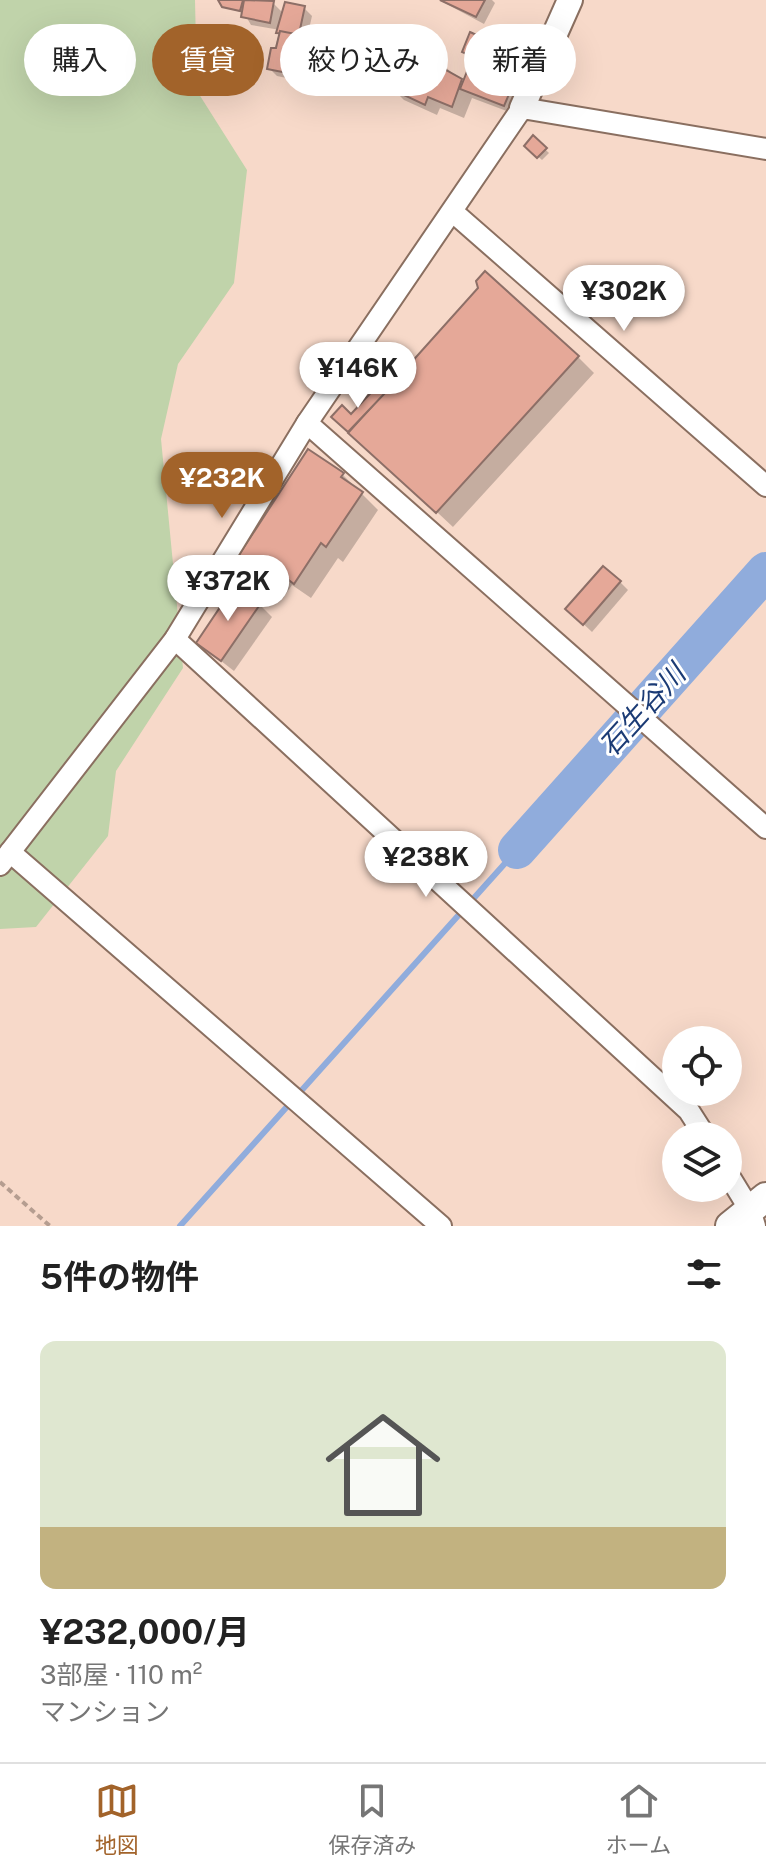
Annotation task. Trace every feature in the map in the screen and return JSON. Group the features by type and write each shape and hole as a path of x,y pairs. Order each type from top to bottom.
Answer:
{"street":[{"path":"441,1226 5,858 175,639 307,423 522,108 570,0"},
{"path":"522,108 766,149"},
{"path":"453,212 766,486"},
{"path":"307,423 766,828"},
{"path":"175,639 689,1111 696,1122"}],"path":[{"path":"0,1182 50,1226"}],"green space":[{"path":"0,0 195,0 196,24 152,24 152,96 200,96 247,170 234,283 178,364 161,439 183,668 116,771 108,836 36,927 0,929"}],"building":[{"path":"218,0 243,0 240,11 222,7"},
{"path":"244,0 274,1 270,23 241,17"},
{"path":"440,0 485,0 476,17"},
{"path":"285,2 305,6 301,24 280,24 280,33 276,33"},
{"path":"280,31 280,72 267,69 271,48 276,48"},
{"path":"448,71 462,79 452,107 428,97 425,105 406,96 448,96"},
{"path":"478,96 508,96 504,106"},
{"path":"533,135 547,148 537,158 524,146"},
{"path":"485,271 579,356 436,513 348,433 478,288 476,281"},
{"path":"379,384 386,392 348,432 331,417 342,405 351,414"},
{"path":"308,449 344,473 341,477 363,492 326,547 321,543 294,584 275,570 266,584 258,578 252,587 239,578 246,568 235,561"},
{"path":"603,566 621,581 583,625 565,609"},
{"path":"235,585 261,603 221,661 196,643"}],"waterway":[{"name":"石生谷川","path":"517,850 766,571"},
{"path":"180,1226 517,850"}]}
